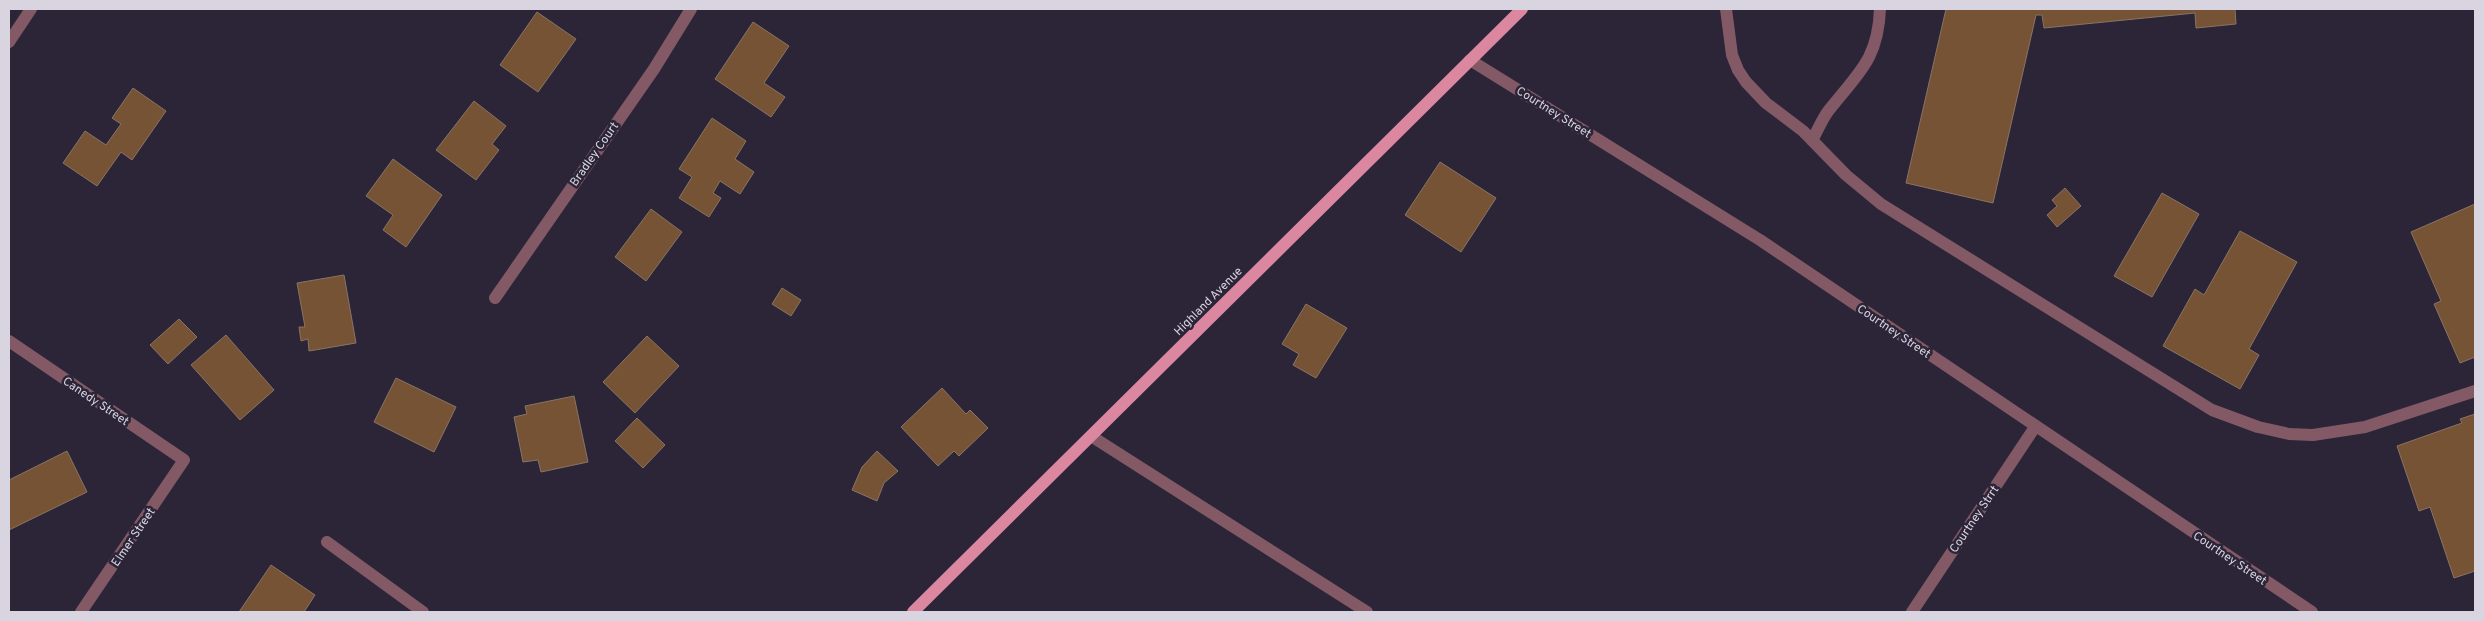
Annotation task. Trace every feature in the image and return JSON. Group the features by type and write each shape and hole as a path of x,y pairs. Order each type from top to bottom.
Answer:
{"main road":[{"name":"Highland Avenue","path":"913,612 1522,9"}],"street":[{"path":"9,42 31,9"},
{"name":"Bradley Court","path":"495,298 654,69 691,9"},
{"path":"1726,9 1728,38 1738,70 1766,103 1791,121 1846,175 1881,204 2194,400 2222,414 2266,429 2289,434 2313,435 2343,432 2365,427 2475,391"},
{"path":"1812,140 1828,111 1853,84 1867,61 1876,37 1880,9"},
{"name":"Courtney Street","path":"1470,60 1760,240 2312,612"},
{"name":"Canedy Street","path":"9,340 184,460"},
{"name":"Courtney Strrt","path":"1912,612 2035,426"},
{"path":"1091,436 1367,612"},
{"name":"Elmer Street","path":"81,612 184,460"},
{"path":"327,542 423,612"}],"building":[{"path":"1946,9 2235,9 2236,24 2196,28 2195,13 2044,28 2042,15 2036,15 1993,203 1906,183"},
{"path":"537,12 576,39 538,92 500,65"},
{"path":"753,22 789,46 764,83 785,97 771,117 715,79"},
{"path":"133,88 166,111 132,160 121,152 97,186 63,163 85,131 106,145 121,124 112,118"},
{"path":"474,101 506,126 492,144 499,150 476,180 436,150"},
{"path":"712,118 746,141 735,159 754,172 740,194 720,181 713,193 721,198 709,217 679,198 692,177 679,169"},
{"path":"393,159 442,195 406,247 383,230 393,215 366,196"},
{"path":"1440,162 1496,198 1461,252 1405,215"},
{"path":"2065,188 2081,206 2057,227 2047,215 2057,206 2052,200"},
{"path":"2162,193 2199,214 2152,297 2114,276"},
{"path":"2475,204 2475,357 2460,363 2434,304 2441,301 2411,232"},
{"path":"651,209 682,232 646,281 615,257"},
{"path":"2240,231 2297,262 2249,349 2259,355 2240,389 2163,346 2195,289 2204,295"},
{"path":"344,275 356,343 309,351 308,339 301,341 299,327 305,327 297,283"},
{"path":"782,288 801,300 791,316 772,304"},
{"path":"1306,304 1347,328 1316,378 1293,365 1299,354 1282,344"},
{"path":"179,319 197,337 168,364 150,345"},
{"path":"226,335 274,390 240,420 191,365"},
{"path":"647,336 679,366 635,413 603,382"},
{"path":"396,378 456,407 434,452 374,422"},
{"path":"942,388 966,414 970,410 988,428 959,456 954,451 938,466 901,427"},
{"path":"574,396 588,462 541,472 538,460 523,462 514,417 527,414 525,406"},
{"path":"2475,414 2475,571 2454,578 2430,507 2419,511 2397,446 2462,423 2460,419"},
{"path":"637,418 665,445 643,468 615,441"},
{"path":"67,451 87,492 9,530 9,480"},
{"path":"877,451 898,471 884,483 877,501 852,490 862,467"},
{"path":"271,565 315,595 304,612 239,612"}]}
